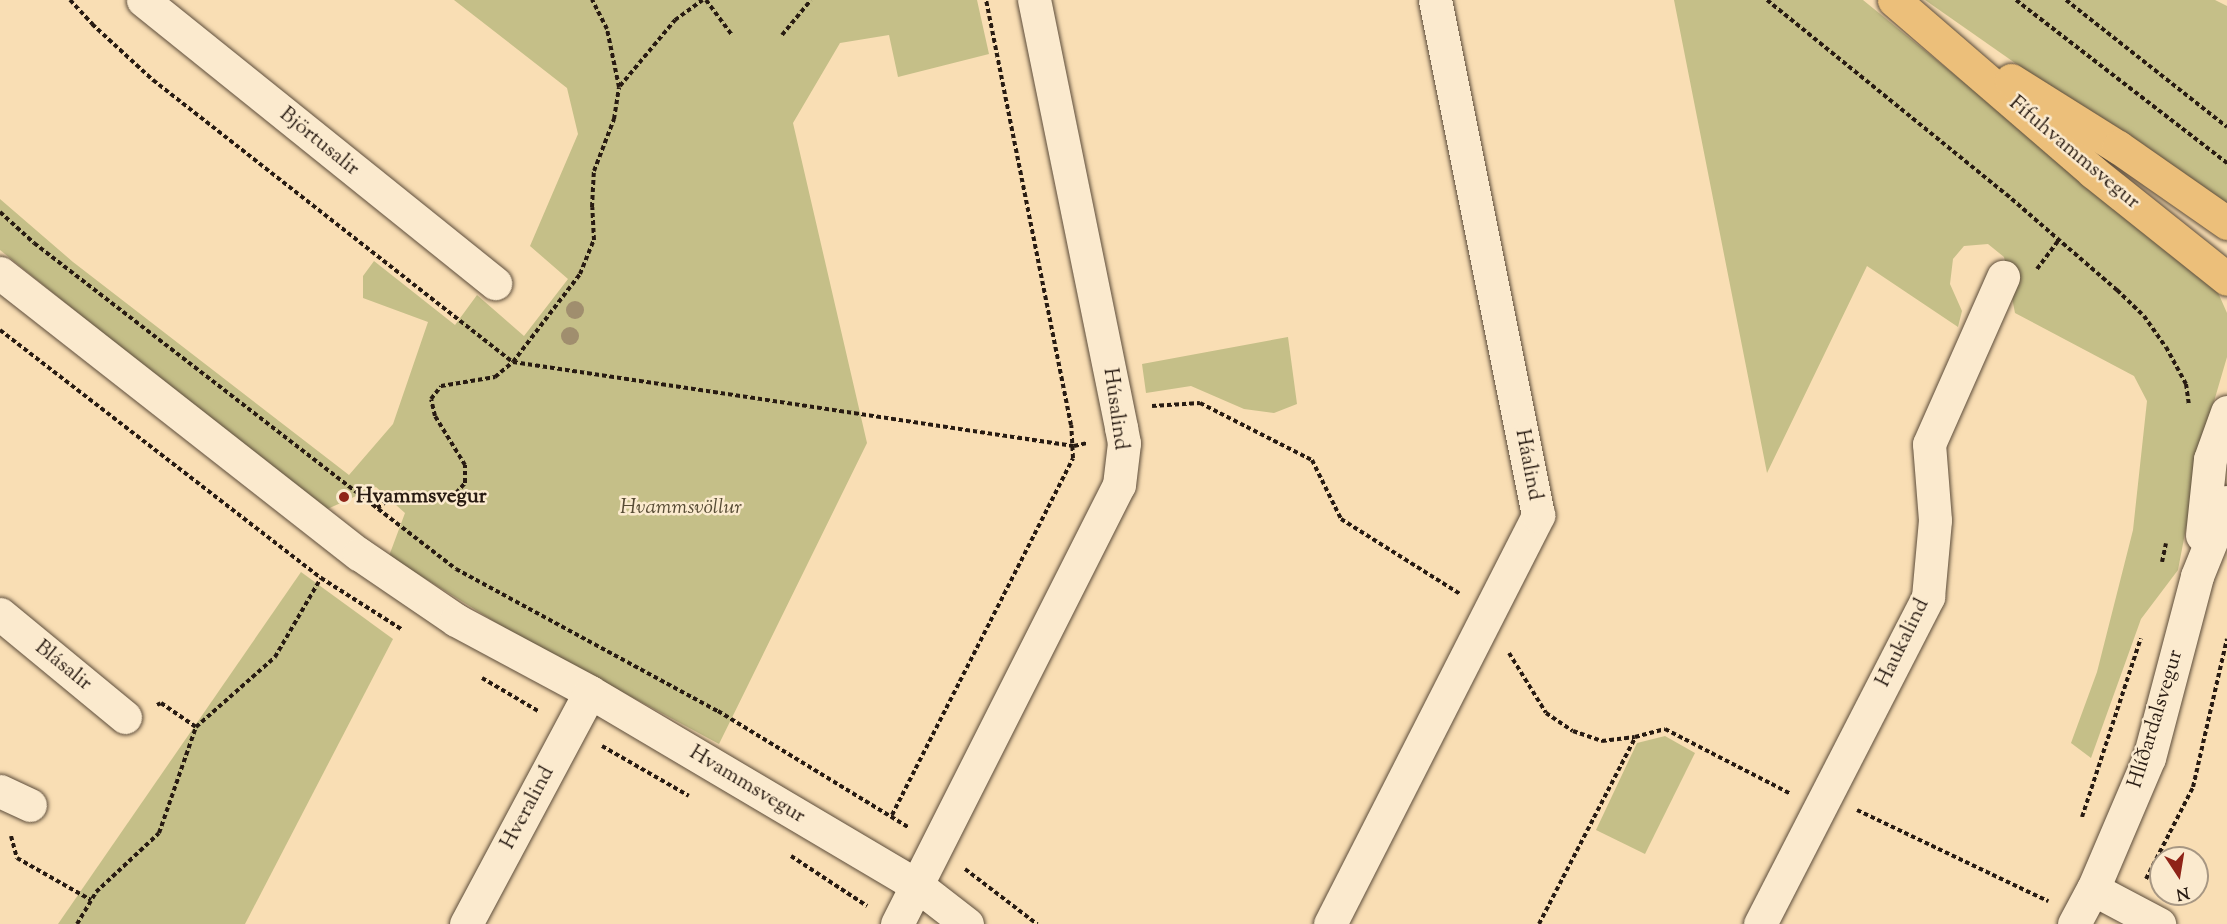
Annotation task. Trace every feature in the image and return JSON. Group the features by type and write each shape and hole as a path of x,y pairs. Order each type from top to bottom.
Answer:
{"main road":[{"name":"Fífuhvammsvegur","path":"1894,0 2093,172 2227,279"},
{"name":"Fífuhvammsvegur","path":"1923,25 2118,147 2227,223"}],"street":[{"name":"Björtusalir","path":"143,0 495,283"},
{"name":"Húsalind","path":"897,924 1119,485 1124,443 1034,0"},
{"name":"Háalind","path":"1330,924 1538,515 1435,0"},
{"name":"Hvammsvegur","path":"0,273 360,554 456,620 590,692 918,886 967,924"},
{"name":"Haukalind","path":"1760,924 1928,597 1935,520 1929,444 2003,277"},
{"name":"Hlíðardalsvegur","path":"2197,576 2210,459 2227,412"},
{"name":"Hlíðardalsvegur","path":"2074,924 2093,889 2149,758 2197,576 2227,502"},
{"name":"Blásalir","path":"0,614 125,717"},
{"name":"Hveralind","path":"466,924 590,692"},
{"path":"0,791 19,815"},
{"path":"2093,889 2159,924"}],"path":[{"path":"70,0 92,24 153,80 513,362 1074,446 1102,440 1149,406 1200,404 1312,460 1341,519 1468,599"},
{"path":"619,87 675,20 704,0 732,35"},
{"path":"782,35 811,0"},
{"path":"892,815 1073,458 1074,446 986,0"},
{"path":"1767,0 2006,194 2144,316 2166,347 2186,384 2190,412"},
{"path":"2016,0 2227,163"},
{"path":"2066,0 2227,127"},
{"path":"0,212 34,243 456,569 718,711 892,815 1036,924"},
{"path":"2161,566 2168,532"},
{"path":"77,924 96,892 159,833 196,727 275,657 321,578"},
{"path":"2080,824 2142,634"},
{"path":"2146,879 2193,787 2227,639"},
{"path":"1507,648 1546,713 1573,731 1602,741 1635,737 1665,729 1796,796"},
{"path":"1539,924 1635,737"},
{"path":"1850,814 1857,810 2048,902"},
{"path":"19,815 17,858 91,900"},
{"path":"2044,909 2053,893"}],"green space":[{"name":"Hvammsvöllur","path":"454,0 977,0 989,54 898,77 889,35 840,43 793,123 867,443 719,744 513,633 389,556 405,513 376,487 323,511 0,250 0,199 73,262 349,475 393,424 428,322 363,298 363,276 374,261 455,325 477,295 524,336 568,279 530,246 578,134 567,88"},
{"path":"1674,0 1863,0 2216,288 2227,313 2227,357 2203,439 2178,570 2141,619 2091,758 2071,743 2097,672 2133,530 2147,401 2134,376 2015,313 2004,257 1988,244 1964,246 1953,259 1950,284 1962,311 1958,327 1867,266 1767,473"},
{"path":"1925,0 2215,0 2227,6 2227,211"},
{"path":"1288,337 1297,404 1274,413 1244,409 1191,386 1146,393 1142,364"},
{"path":"301,572 393,639 245,924 58,924"},
{"path":"1665,736 1695,753 1645,854 1596,830 1637,743"}],"place":[{"name":"Hvammsvegur","path":"344,497"}]}
